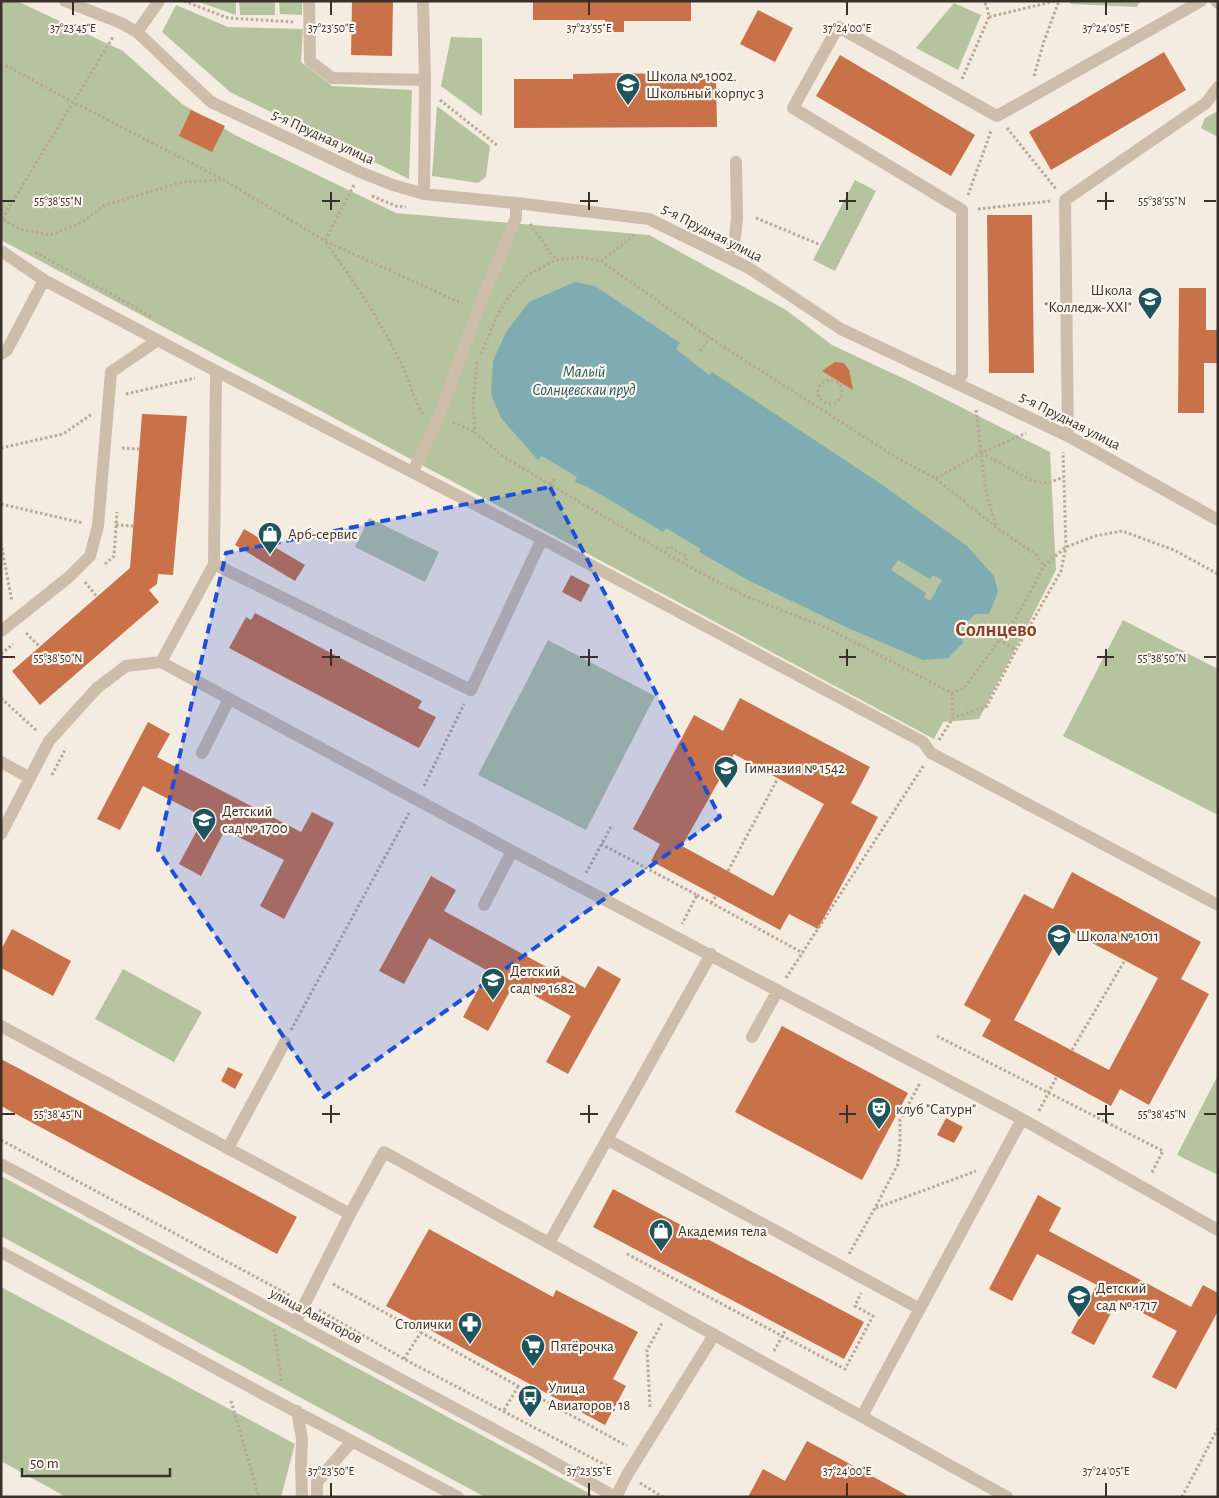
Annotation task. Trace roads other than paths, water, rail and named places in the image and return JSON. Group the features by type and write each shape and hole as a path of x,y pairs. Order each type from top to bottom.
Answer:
{"street":[{"path":"137,32 159,1"},
{"path":"309,1 310,61 332,78 424,80"},
{"path":"423,1 424,194"},
{"path":"956,383 962,375 962,210 793,108 838,27 997,116 1201,1"},
{"name":"5-я Прудная улица","path":"71,2 121,23 137,32 211,102 393,186 424,194 649,219 749,268 841,329 1066,435 1218,520"},
{"path":"1066,435 1065,200 1206,103 1218,87"},
{"path":"727,257 735,238 737,218 736,162"},
{"path":"413,471 434,412 516,218 516,203"},
{"path":"1,251 44,280 248,389 413,471 542,539 923,742 931,753 1218,905"},
{"path":"1,354 7,350 44,280"},
{"path":"1,631 69,577 90,556 98,526 111,372 158,340"},
{"path":"160,662 214,564 216,371"},
{"path":"214,564 471,690 542,539"},
{"path":"1,834 49,741 97,688 126,666 160,662 1027,1122 1218,1230"},
{"path":"202,753 229,699"},
{"path":"1,762 30,778"},
{"path":"484,905 512,850"},
{"path":"549,1243 711,954"},
{"path":"752,1037 778,990"},
{"path":"1,1026 350,1214"},
{"path":"228,1148 285,1042"},
{"path":"862,1416 999,1162 1027,1122"},
{"path":"608,1140 920,1310"},
{"path":"295,1323 350,1214 384,1152 1007,1497"},
{"name":"улица Авиаторов","path":"1,1164 534,1450 616,1497"},
{"path":"1,1252 458,1497"},
{"path":"616,1497 627,1475 714,1335"},
{"path":"297,1411 302,1439 300,1464 302,1497"},
{"path":"317,1497 317,1482 352,1441"}],"water":[{"name":"Малый Солнцевскаи пруд","path":"575,282 595,286 680,343 676,349 709,375 712,372 884,486 967,546 994,576 998,592 989,614 975,614 961,629 963,643 948,658 923,660 848,628 750,581 699,552 701,549 666,528 663,532 588,487 575,482 577,477 542,456 538,460 501,418 491,394 493,361 506,332 529,302","holes":["898,560 930,579 933,575 942,580 930,601 924,597 926,593 891,570"]}],"place":[{"name":"Школа № 1002. Школьный корпус 3","path":"628,106"},
{"name":"Школа \"Колледж-XXI\"","path":"1150,320"},
{"name":"Арб-сервис","path":"270,555"},
{"name":"Гимназия № 1542","path":"726,789"},
{"name":"Детский сад № 1700","path":"204,841"},
{"name":"Школа № 1011","path":"1059,957"},
{"name":"Детский сад № 1682","path":"493,1001"},
{"name":"клуб \"Сатурн\"","path":"879,1130"},
{"name":"Академия тела","path":"661,1252"},
{"name":"Детский сад № 1717","path":"1079,1318"},
{"name":"Столички","path":"470,1345"},
{"name":"Пятёрочка","path":"533,1367"},
{"name":"Улица Авиаторов, 18","path":"530,1418"}],"district":[{"name":"Солнцево","path":"996,630"}]}
